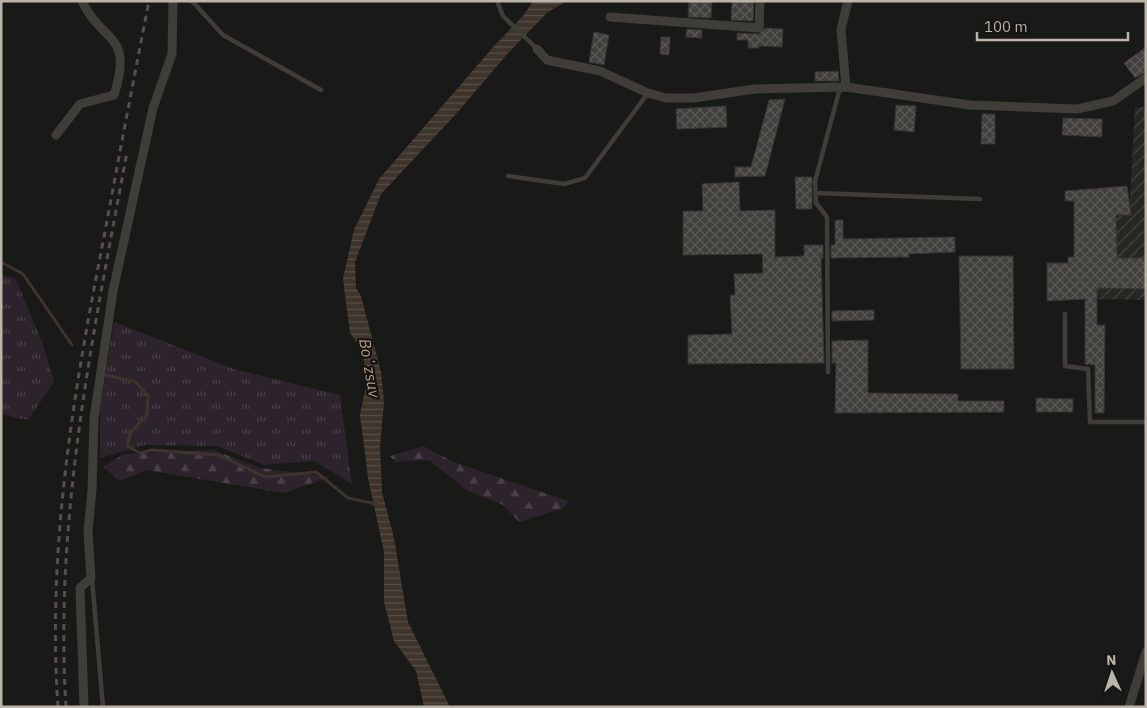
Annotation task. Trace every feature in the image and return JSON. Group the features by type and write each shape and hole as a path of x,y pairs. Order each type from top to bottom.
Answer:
{"street":[{"path":"56,135 80,104 114,95 121,72 117,43 87,11 82,1"},
{"path":"84,707 80,588 92,578 88,531 92,491 94,418 113,291 153,108 172,54 173,1"},
{"path":"610,17 759,28 760,1"},
{"path":"843,88 841,29 848,1"},
{"path":"537,49 546,60 600,71 648,93 666,98 694,98 755,89 843,88 970,104 1077,109 1113,102 1146,78"},
{"path":"1129,707 1146,652"}],"lane":[{"path":"192,1 224,35 321,90"},
{"path":"497,1 503,16 537,49"},
{"path":"828,372 827,217 816,203 815,181 843,88"},
{"path":"508,176 564,184 585,178 648,93"},
{"path":"816,193 980,199"},
{"path":"1065,314 1065,366 1088,369 1090,422 1146,422"},
{"path":"92,578 103,707"}],"shaded area":[{"path":"1135,107 1146,107 1146,300 1088,299 1088,201 1130,198"}],"green space":[{"path":"1,275 15,278 43,344 54,382 28,420 5,415 1,412"},
{"path":"114,322 234,369 340,395 352,484 314,461 264,465 217,446 144,445 100,458 100,409"},
{"path":"423,446 454,462 568,501 564,508 519,522 503,505 468,491 429,460 395,462 390,456"},
{"path":"213,450 261,468 330,477 284,493 146,470 120,481 103,467 124,454"}],"water":[{"name":"Boʻzsuv","path":"533,1 567,1 548,12 509,52 456,114 381,194 355,262 356,288 361,296 381,372 384,402 380,447 382,492 394,538 408,622 450,707 424,707 416,671 394,641 384,602 384,552 368,478 360,415 367,381 362,349 350,333 343,279 354,230 379,179 495,45 523,16"}],"building":[{"path":"689,1 712,1 711,18 688,17"},
{"path":"732,1 754,1 753,21 731,20"},
{"path":"765,28 783,29 782,47 759,46 759,48 748,48 748,40 737,40 737,33 759,34"},
{"path":"687,29 702,30 702,38 686,37"},
{"path":"594,32 609,35 604,65 589,62"},
{"path":"661,37 670,37 669,55 660,54"},
{"path":"1146,47 1146,72 1135,78 1124,63"},
{"path":"838,71 839,81 815,81 815,72"},
{"path":"785,99 765,176 735,177 735,167 751,167 769,100"},
{"path":"896,105 916,106 914,132 894,130"},
{"path":"726,106 727,127 677,129 676,109"},
{"path":"982,114 995,114 995,144 981,144"},
{"path":"1063,118 1102,119 1102,137 1062,135"},
{"path":"795,177 812,177 812,209 796,209"},
{"path":"739,182 740,211 775,210 775,257 804,256 804,245 823,245 823,258 821,258 824,363 688,364 688,335 732,334 730,295 735,295 734,274 763,273 762,254 683,255 683,211 703,211 702,184"},
{"path":"1127,186 1131,215 1116,215 1117,258 1146,258 1146,289 1097,288 1097,325 1105,325 1104,413 1095,413 1095,365 1085,364 1085,299 1047,301 1047,263 1068,263 1068,257 1074,257 1074,201 1065,201 1065,191"},
{"path":"835,220 843,220 843,239 955,237 955,252 909,254 909,257 831,258 831,245 835,245"},
{"path":"959,256 1013,256 1014,369 961,369"},
{"path":"874,310 874,320 832,321 832,311"},
{"path":"868,340 868,393 958,394 958,401 1004,401 1004,412 835,413 836,363 832,363 832,341"},
{"path":"1036,398 1073,399 1073,412 1036,412"}],"waterway":[{"path":"1,262 23,274 72,345"},
{"path":"106,375 136,382 148,396 147,415 131,432 127,446 140,453 152,450 219,455 265,477 316,472 348,498 376,504"}],"railway":[{"path":"58,707 56,590 65,473 92,300 149,1"},
{"path":"66,707 64,637 71,497 79,428 101,289 127,152"}]}
